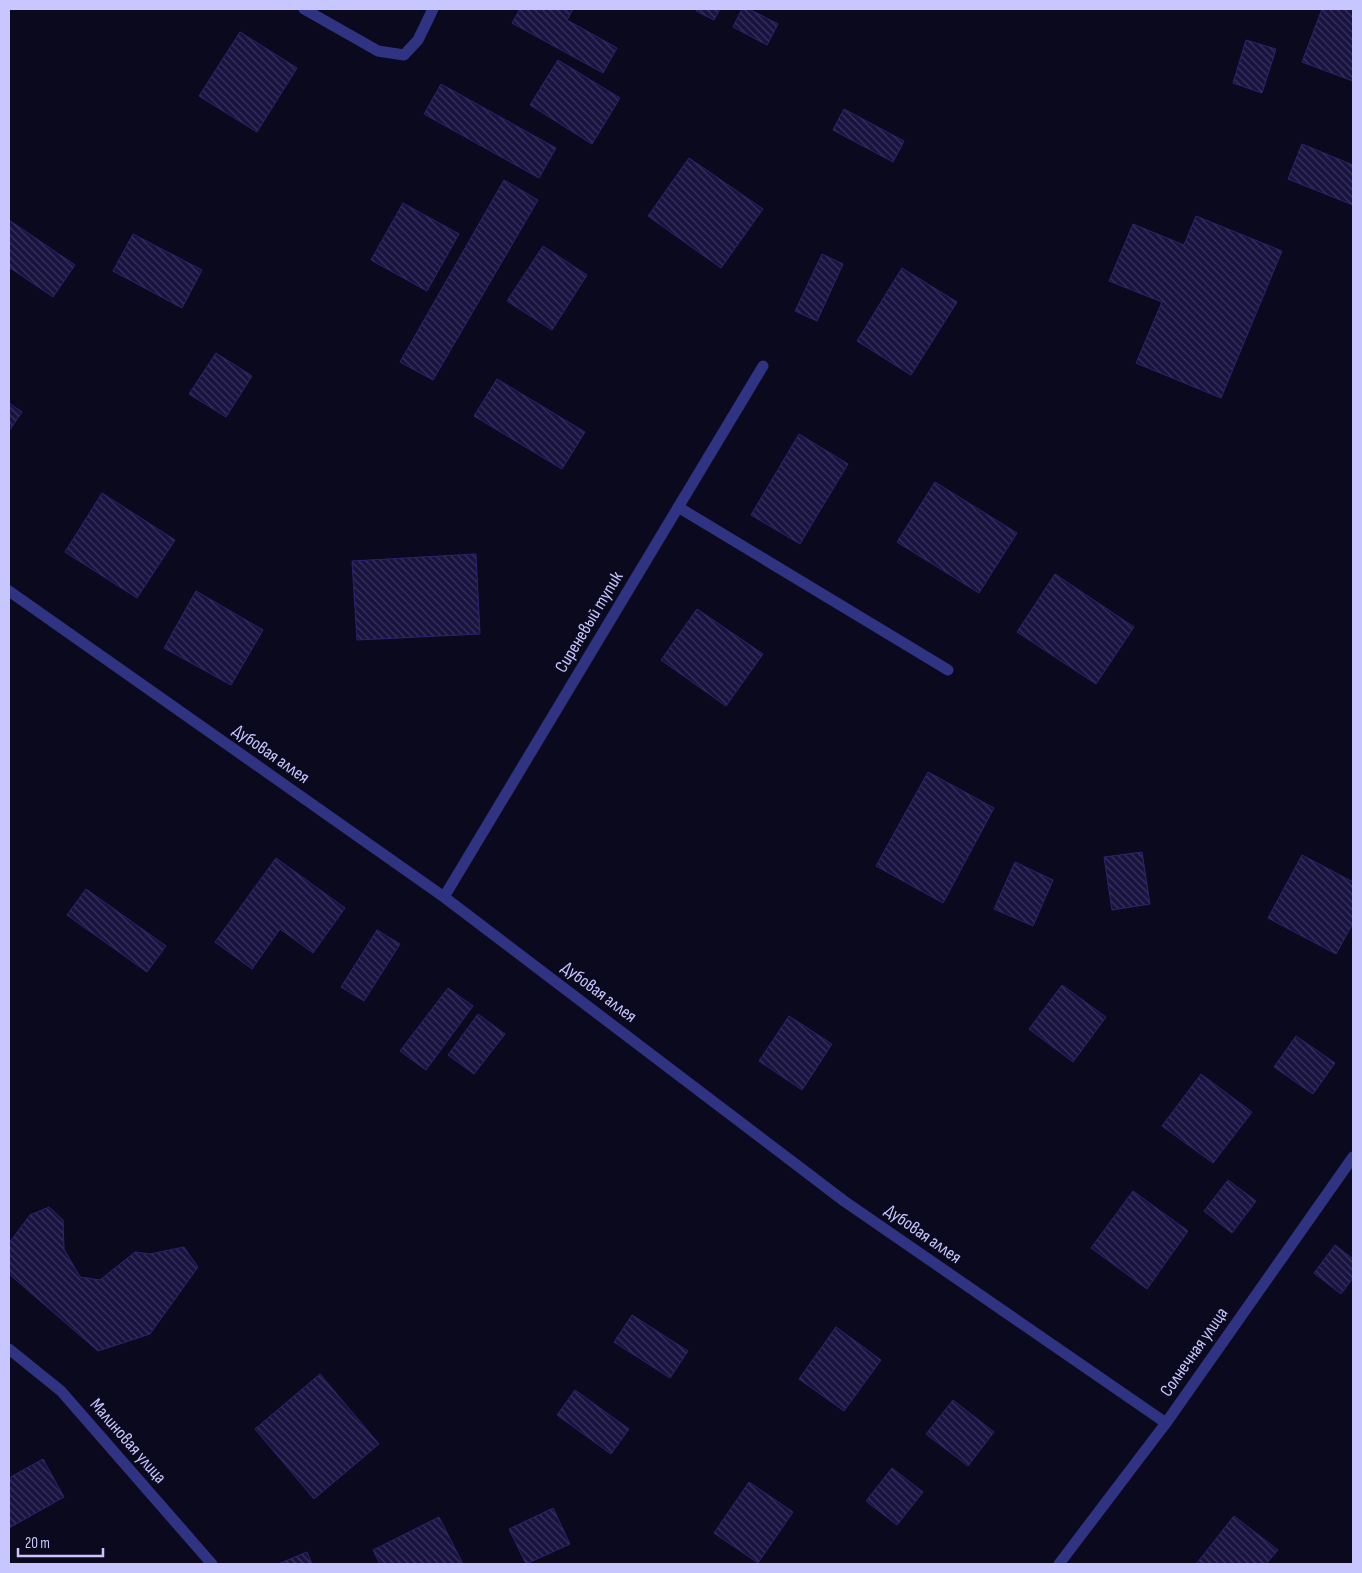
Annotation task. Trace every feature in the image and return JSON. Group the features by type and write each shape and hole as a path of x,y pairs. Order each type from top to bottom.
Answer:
{"lane":[{"path":"304,9 378,51 404,55 418,40 433,9"},
{"name":"Сиреневый тупик","path":"444,897 763,366"},
{"path":"678,507 948,670"},
{"name":"Дубовая аллея","path":"9,591 444,897 844,1201 1166,1423"},
{"name":"Солнечная улица","path":"1060,1564 1166,1423 1353,1157"},
{"name":"Малиновая улица","path":"9,1349 61,1391 212,1564"}],"building":[{"path":"520,9 573,9 567,20 617,48 603,73 512,23"},
{"path":"697,9 720,9 714,20 696,11"},
{"path":"742,9 749,9 778,24 767,45 733,27"},
{"path":"1322,9 1353,9 1353,81 1302,62"},
{"path":"240,32 297,68 257,132 199,96"},
{"path":"1246,40 1276,49 1262,93 1233,83"},
{"path":"558,60 620,98 592,144 530,105"},
{"path":"441,84 556,148 539,178 424,114"},
{"path":"844,109 904,141 893,162 833,130"},
{"path":"1302,144 1353,165 1353,205 1288,179"},
{"path":"689,158 763,209 721,268 648,216"},
{"path":"504,180 538,200 433,380 400,362"},
{"path":"403,203 459,234 427,291 371,260"},
{"path":"1196,216 1282,251 1221,398 1136,363 1162,302 1109,281 1133,224 1184,245"},
{"path":"9,220 75,265 53,297 9,267"},
{"path":"133,234 202,270 182,308 113,271"},
{"path":"543,246 587,275 552,330 507,301"},
{"path":"822,254 843,264 817,321 795,311"},
{"path":"902,268 957,302 911,375 857,341"},
{"path":"216,353 252,376 226,417 189,394"},
{"path":"497,379 585,432 562,469 474,416"},
{"path":"9,403 22,412 9,431"},
{"path":"799,434 848,464 800,544 751,515"},
{"path":"935,482 1017,533 979,593 897,542"},
{"path":"102,493 175,540 137,598 65,552"},
{"path":"476,554 480,634 357,640 352,561"},
{"path":"1055,574 1134,627 1096,684 1017,632"},
{"path":"196,591 263,630 231,685 164,648"},
{"path":"697,609 763,654 726,706 661,660"},
{"path":"928,772 994,808 943,903 876,866"},
{"path":"1142,852 1150,904 1112,910 1104,857"},
{"path":"1302,855 1353,882 1353,923 1336,954 1268,918"},
{"path":"276,858 345,908 313,953 280,929 252,969 215,942"},
{"path":"1015,862 1053,880 1033,926 994,909"},
{"path":"86,889 166,946 147,972 67,915"},
{"path":"377,930 400,944 364,1001 341,987"},
{"path":"1062,985 1106,1017 1073,1062 1029,1029"},
{"path":"448,988 473,1006 426,1070 400,1051"},
{"path":"478,1014 505,1034 474,1074 448,1055"},
{"path":"789,1016 832,1044 802,1090 759,1061"},
{"path":"1296,1036 1335,1063 1313,1094 1274,1067"},
{"path":"1201,1074 1252,1112 1213,1163 1162,1126"},
{"path":"1228,1180 1256,1201 1232,1233 1204,1211"},
{"path":"1133,1191 1188,1231 1147,1289 1091,1248"},
{"path":"49,1207 63,1220 64,1249 80,1277 100,1280 135,1252 150,1254 184,1247 198,1267 150,1334 98,1351 9,1274 9,1243 30,1215"},
{"path":"1335,1245 1353,1259 1353,1278 1341,1294 1314,1273"},
{"path":"632,1315 688,1351 670,1378 614,1342"},
{"path":"836,1327 881,1360 844,1411 799,1379"},
{"path":"320,1374 379,1444 314,1499 255,1429"},
{"path":"575,1390 629,1429 611,1454 557,1415"},
{"path":"953,1400 994,1432 968,1466 926,1434"},
{"path":"43,1459 64,1497 9,1528 9,1478"},
{"path":"892,1468 923,1492 897,1525 866,1501"},
{"path":"749,1482 793,1512 758,1563 714,1533"},
{"path":"553,1508 570,1544 526,1564 509,1529"},
{"path":"1234,1516 1278,1550 1266,1564 1196,1564"},
{"path":"439,1517 463,1564 380,1564 373,1550"},
{"path":"307,1552 312,1564 278,1564"}]}
